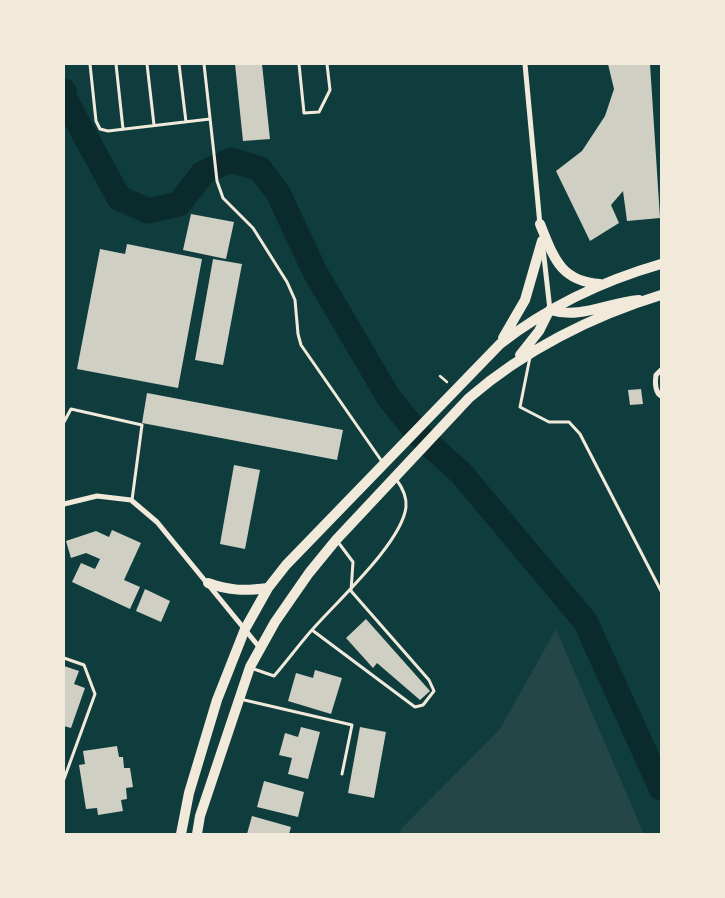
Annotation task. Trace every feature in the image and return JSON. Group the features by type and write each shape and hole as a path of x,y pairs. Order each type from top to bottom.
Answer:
{"main road":[{"path":"540,224 551,250 560,265 570,275 582,282 601,284"},
{"path":"500,344 525,300 542,241"},
{"path":"181,834 189,793 217,700 244,629 268,588 286,565 500,344 550,310 601,284 661,264"},
{"path":"550,310 566,314 577,314 620,302 661,295"},
{"path":"198,834 200,816 250,667 292,596 336,540 469,398 511,364 531,352 594,322 650,298"},
{"path":"511,364 539,331 550,310"},
{"path":"208,583 241,592 268,588"}],"street":[{"path":"525,64 550,310"},
{"path":"661,370 656,375 655,380 658,393 661,396"},
{"path":"64,504 97,496 132,500 157,522 260,648"}],"lane":[{"path":"90,64 96,121 100,129 108,131 123,130 210,119"},
{"path":"116,64 123,130"},
{"path":"147,64 154,125"},
{"path":"180,64 186,122"},
{"path":"204,64 213,148 222,198 253,228 287,282 295,300 298,334 301,345 384,464"},
{"path":"299,64 304,114 319,112 330,90 327,64"},
{"path":"531,352 526,385 520,407 549,422 569,422 580,434 661,591"},
{"path":"64,422 70,409 142,426 132,500"},
{"path":"250,667 274,676 312,630 351,591 397,531 406,507 403,488 394,476"},
{"path":"312,630 415,707 423,705 434,691 429,680 351,591 353,562 336,540"},
{"path":"64,658 84,665 95,694 64,779"},
{"path":"240,699 352,725 342,774"}],"shaded area":[{"path":"556,629 644,834 400,834 401,829 500,729"}],"building":[{"path":"235,64 262,64 270,139 243,141"},
{"path":"608,64 650,64 660,218 627,221 623,191 611,205 619,223 590,241 556,171 582,151 605,116 614,89"},
{"path":"191,214 234,222 226,259 183,250"},
{"path":"127,244 202,259 178,388 77,369 100,249 125,254"},
{"path":"213,259 242,264 223,365 195,360"},
{"path":"641,389 643,404 630,405 628,390"},
{"path":"147,393 343,430 337,460 142,423"},
{"path":"234,465 260,470 245,549 220,544"},
{"path":"112,530 141,543 124,580 140,587 130,609 72,582 81,563 95,569 100,559 86,553 71,558 66,541 96,531 109,537"},
{"path":"145,589 170,601 161,622 136,611"},
{"path":"366,619 430,691 420,700 377,663 373,668 346,638"},
{"path":"64,666 79,671 74,684 85,688 71,728 64,726"},
{"path":"315,670 342,678 331,714 288,701 296,673 313,678"},
{"path":"301,727 320,732 308,779 288,774 292,758 279,755 285,733 298,737"},
{"path":"360,727 386,732 374,798 348,793"},
{"path":"117,746 119,757 123,757 124,768 130,768 133,787 126,788 127,799 121,800 123,811 98,815 97,808 86,809 79,765 85,764 83,751"},
{"path":"264,781 304,792 298,817 257,807"},
{"path":"252,816 291,827 289,834 247,834"}],"waterway":[{"path":"64,91 65,99 119,198 148,211 179,204 203,173 231,160 260,169 278,193 315,272 389,398 421,437 461,473 585,621 661,788"}]}
